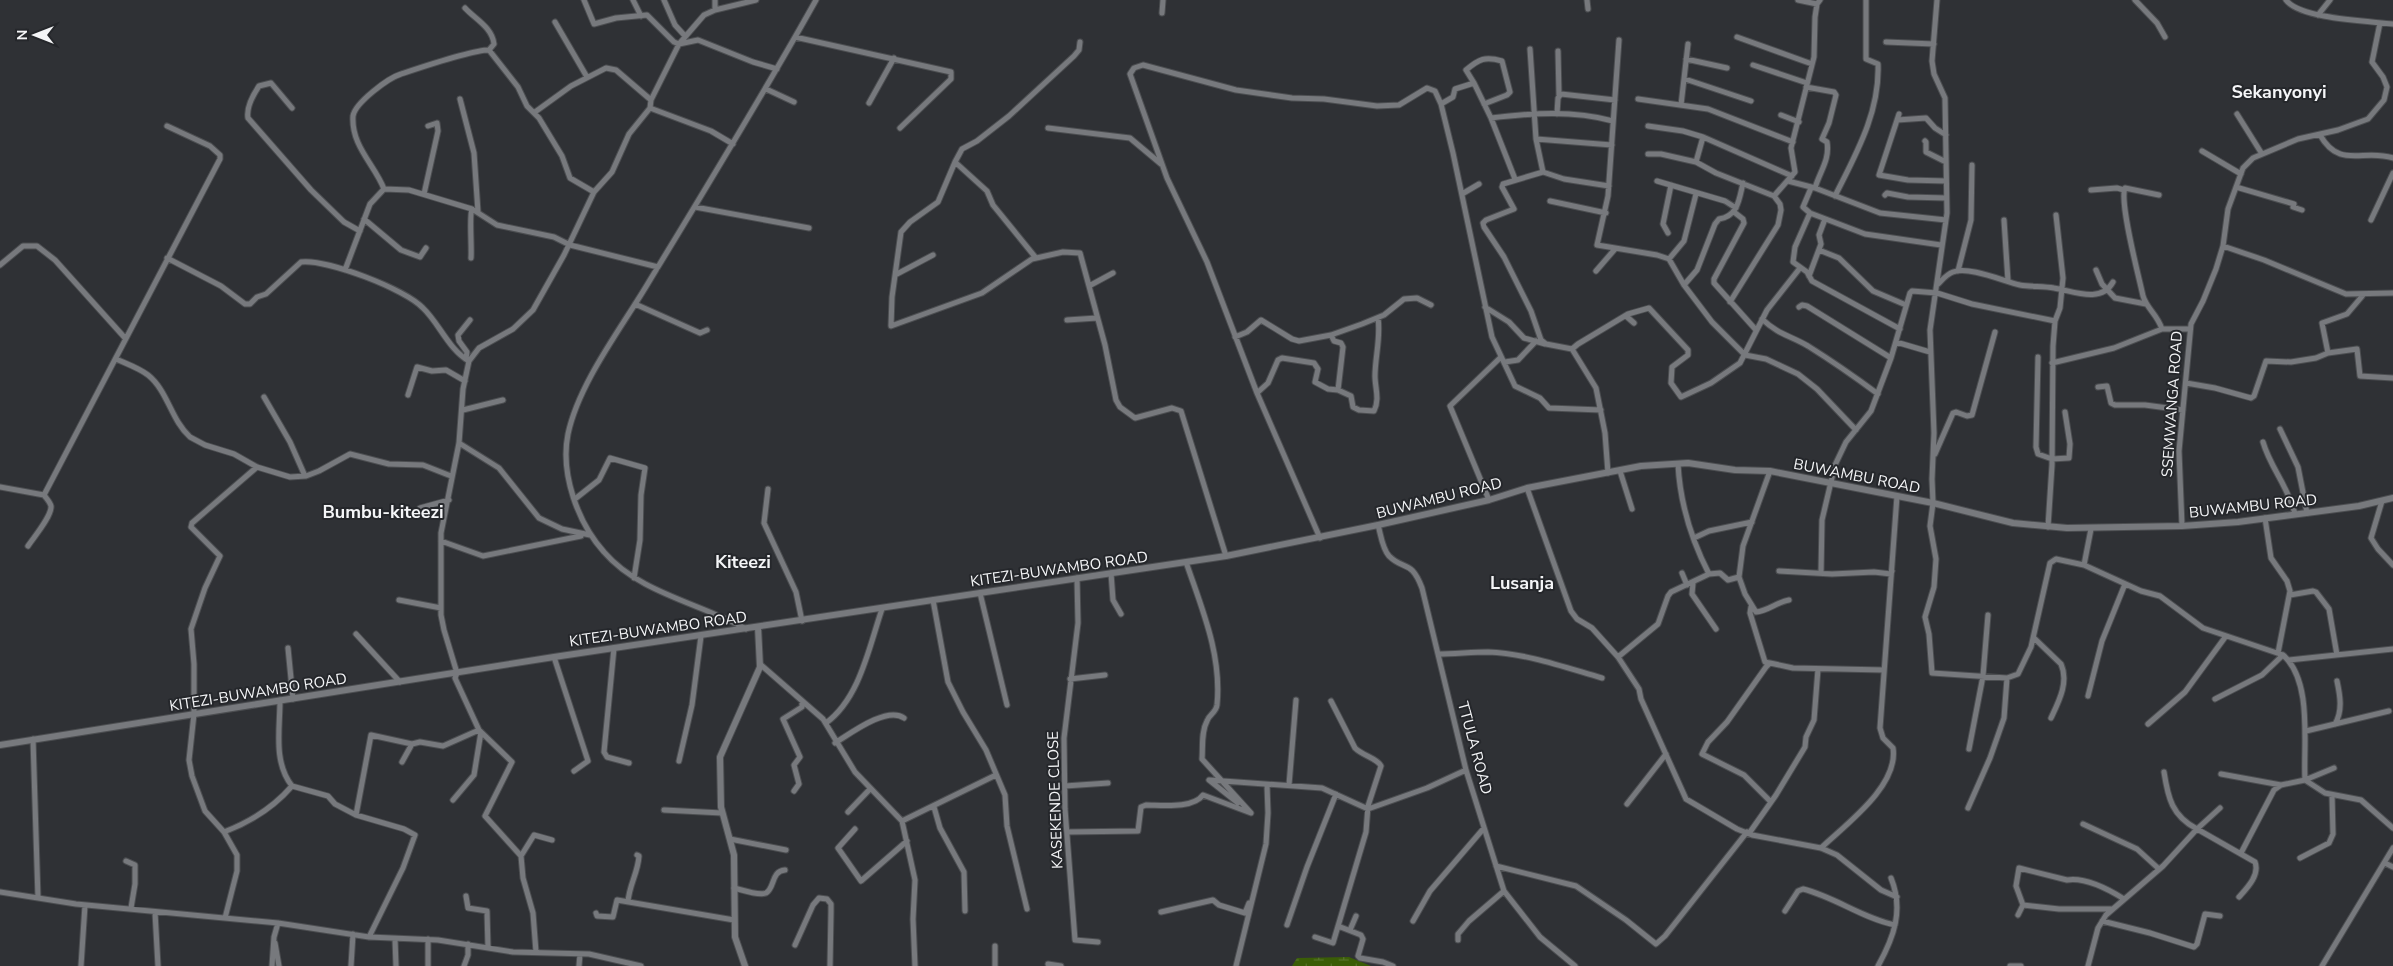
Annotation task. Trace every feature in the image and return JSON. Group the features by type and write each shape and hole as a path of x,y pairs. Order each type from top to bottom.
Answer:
{"street":[{"path":"584,0 594,24 616,18 650,16 665,36 679,44 698,40 744,59 777,69"},
{"path":"633,0 640,16"},
{"path":"664,0 675,24 685,36"},
{"path":"715,0 715,10"},
{"path":"467,360 479,348 523,321 541,298 570,245 594,192 612,172 629,134 650,108 651,100 679,44 685,36 704,15 715,10 756,0"},
{"path":"746,629 634,578 615,564 588,535 575,499 568,472 566,451 573,416 599,362 766,89 816,0"},
{"path":"1162,13 1164,0"},
{"path":"1587,0 1588,9"},
{"path":"1774,196 1790,179 1796,168 1791,156 1793,142 1812,64 1819,2 1798,0"},
{"path":"1835,196 1870,121 1876,100 1878,64 1866,59 1866,0"},
{"path":"1937,0 1932,68 1945,98 1946,220 1941,245 1937,293 1931,322 1930,352 1934,388 1933,503 1930,526 1936,559 1935,574 1925,617 1931,645 1932,672 2007,678 2014,676 2028,658 2050,563 2056,559 2084,565 2125,584 2160,596 2198,625 2281,654 2289,660 2302,694 2306,731 2305,780"},
{"path":"2136,0 2157,23 2165,37"},
{"path":"2286,0 2300,11 2393,24"},
{"path":"2318,15 2330,0"},
{"path":"384,189 361,148 354,122 356,109 366,96 402,74 489,50 494,44 493,39 482,22 465,8"},
{"path":"556,22 587,77"},
{"name":"SSEMWANGA ROAD","path":"2182,526 2178,457 2190,329 2194,315 2203,301 2223,246 2228,209 2241,174 2246,163 2262,154 2298,139 2320,135 2368,119 2384,100 2386,81 2372,62 2380,23"},
{"path":"795,37 942,68 952,74 951,79 900,128"},
{"path":"1736,37 1812,64"},
{"path":"1618,40 1609,186 1606,213 1597,243 1598,246 1657,255 1669,259 1684,285 1712,322 1745,354 1766,359 1798,374 1817,389 1856,430"},
{"path":"1080,42 1079,50 1074,56 1009,116 977,141 962,149 938,202 910,222 901,232 890,326 982,293 1036,258 1078,252 1083,257 1116,398 1120,407 1133,417 1138,418 1167,409 1175,408 1181,411 1226,556"},
{"path":"1886,42 1934,44"},
{"path":"1681,105 1688,44"},
{"path":"1530,49 1533,113 1543,172"},
{"path":"489,50 518,87 527,106 535,112 562,156 570,178 594,192"},
{"path":"1557,114 1559,95 1558,51"},
{"path":"1484,104 1507,96 1510,92 1502,61 1489,57 1475,62 1466,70 1491,118 1515,179"},
{"path":"869,103 894,58"},
{"path":"1686,59 1727,68"},
{"path":"1320,538 1257,393 1207,262 1162,164 1130,74 1137,66 1142,65 1159,69 1236,90 1292,98 1340,101 1377,106 1399,105 1427,88 1432,88 1438,94 1441,104 1492,337 1516,386 1540,398 1549,408 1601,410"},
{"path":"1753,65 1807,85 1834,92 1836,95 1831,119 1822,139 1827,142 1826,164 1803,207 1810,213 1865,234 1941,245"},
{"path":"535,112 587,77 606,68 611,68 651,100"},
{"path":"1684,80 1751,101"},
{"path":"292,108 271,83 260,86 254,94 247,113 248,118 311,190 344,222 360,231"},
{"path":"1441,104 1453,98 1455,89 1474,83"},
{"path":"766,89 794,102"},
{"path":"1559,95 1590,96 1615,100"},
{"path":"460,98 474,153 478,212"},
{"path":"1638,99 1708,109 1793,142"},
{"path":"650,108 690,122 726,138 733,144"},
{"path":"1491,118 1533,113 1599,117 1613,121"},
{"path":"2236,114 2262,154"},
{"path":"1781,115 1799,122"},
{"path":"1946,135 1935,128 1926,118 1898,117 1879,175 1908,180 1946,180"},
{"path":"424,194 438,131 437,123 428,126"},
{"path":"44,495 116,359 166,258 221,157 210,146 167,126"},
{"path":"1648,126 1683,130 1702,137 1790,179 1880,213 1946,220"},
{"path":"1048,128 1130,138 1162,164"},
{"path":"2320,135 2328,148 2339,154 2384,155 2393,158"},
{"path":"1696,162 1702,137"},
{"path":"1536,139 1612,145"},
{"path":"1924,141 1926,142 1926,152 1946,162"},
{"path":"2202,151 2241,174"},
{"path":"1648,154 1661,154 1696,162 1716,173 1774,196 1780,204 1782,210 1778,225 1730,302"},
{"path":"955,162 987,191 993,205 1036,258"},
{"path":"1958,271 1971,220 1972,164"},
{"path":"1546,344 1541,340 1532,311 1483,223 1514,209 1502,186 1505,182 1515,179 1543,172 1564,179 1609,186"},
{"path":"2371,220 2393,173"},
{"path":"1657,181 1725,201 1743,219 1744,223 1714,279 1716,286 1756,330"},
{"path":"1684,285 1697,270 1715,224 1719,219 1726,218 1735,210 1743,183"},
{"path":"1462,194 1479,184"},
{"path":"1668,233 1663,224 1671,185"},
{"path":"2236,187 2294,204 2293,207 2302,210"},
{"path":"2091,190 2117,188 2124,190 2125,188 2159,195"},
{"path":"345,270 373,199 384,189 409,190 424,194 478,212 497,226 560,238 570,245 658,267"},
{"path":"2124,190 2125,208 2146,304 2158,317 2162,329"},
{"path":"1885,195 1887,193 1908,197 1946,198"},
{"path":"1669,259 1684,241 1696,194"},
{"path":"1550,201 1606,213"},
{"path":"695,207 809,228"},
{"path":"471,258 472,233 469,214 472,210"},
{"path":"1810,213 1792,257 1793,262 1807,272 1812,281 1900,329"},
{"path":"2048,527 2052,459 2052,363 2055,321 2063,291 2056,215"},
{"path":"364,219 409,255 420,257 426,248"},
{"path":"1809,276 1821,244 1819,235 1825,219"},
{"path":"2004,220 2008,281"},
{"path":"0,265 23,246 38,246 55,260 125,338"},
{"path":"2223,246 2264,260 2334,290 2352,295 2393,293"},
{"path":"1596,271 1615,249"},
{"path":"1819,250 1839,258 1873,292 1906,306"},
{"path":"897,274 933,254"},
{"path":"166,258 221,286 245,304 250,304 258,297 266,294 301,262 312,262 345,270 374,280 420,305 467,360"},
{"path":"1572,349 1626,316 1650,308 1688,350 1688,355 1672,367 1671,383 1680,396 1721,377 1740,363 1762,319 1800,268"},
{"path":"2096,270 2107,291 2115,298 2146,304"},
{"path":"1938,285 1948,274 1958,271 2078,294 2093,294 2107,291 2113,282"},
{"path":"1089,286 1113,273"},
{"path":"1822,573 1822,520 1838,456 1846,442 1868,417 1891,358 1912,291 1937,293 1972,304 2055,321"},
{"path":"2328,352 2322,323 2347,314 2364,294"},
{"path":"1236,337 1247,332 1260,320 1295,340 1331,335 1378,318 1404,299 1417,298 1430,305"},
{"path":"635,304 700,333 707,330"},
{"path":"1798,307 1802,305 1807,306 1891,358"},
{"path":"1485,307 1509,322 1524,338 1572,349 1596,388 1601,410 1608,473"},
{"path":"1626,316 1634,323"},
{"path":"1067,320 1097,318"},
{"path":"1257,393 1268,383 1278,360 1282,358 1314,363 1318,369 1314,382 1328,389 1338,390 1351,396 1353,406 1359,410 1371,411 1376,409 1378,392 1375,376 1379,338 1378,318"},
{"path":"1762,319 1776,331 1798,340 1830,360 1878,394"},
{"path":"470,320 462,327 458,335 459,341 467,352 467,360 462,403 463,410 441,541 441,608 444,630 457,673 456,681 480,731 512,762 485,816 521,856 523,878 533,913 536,952"},
{"path":"2052,363 2114,348 2162,329 2190,329"},
{"path":"1934,456 1954,412 1967,416 1972,415 1995,332"},
{"path":"1331,335 1334,342 1340,343 1343,347 1338,390"},
{"path":"1489,500 1450,406 1503,359 1518,360 1536,341"},
{"path":"1896,342 1930,352"},
{"path":"2186,383 2215,388 2251,398 2254,396 2266,361 2291,362 2316,358 2328,352 2356,350 2360,376 2393,378"},
{"path":"2038,357 2036,447 2038,454 2052,459 2069,458 2065,412"},
{"path":"116,359 152,378 181,427 190,437 205,445 234,454 257,467 282,476 305,476 320,471 350,454 389,464 423,465 451,476"},
{"path":"408,395 417,367 432,371 446,370 465,381"},
{"path":"2098,387 2107,386 2111,403 2114,405 2145,405 2183,410"},
{"path":"264,397 290,442 305,476"},
{"path":"463,410 503,400"},
{"path":"2280,429 2298,467 2307,512"},
{"path":"1934,436 1941,440"},
{"path":"2263,442 2268,458 2288,492 2295,514"},
{"path":"458,443 499,468 539,518 562,530 588,535"},
{"path":"575,499 599,480 610,458 645,468 634,578"},
{"path":"1678,464 1681,499 1709,574"},
{"name":"BUWAMBU ROAD","path":"1320,538 1489,500 1526,488 1641,466 1678,464 1770,471 1933,503 1994,519 2048,527 2091,529 2182,526 2359,506 2393,498"},
{"path":"225,918 237,870 237,855 224,832 205,811 192,776 189,760 194,714 194,664 191,629 204,588 220,556 193,530 191,525 257,467"},
{"path":"1620,471 1632,509"},
{"path":"1770,471 1743,546 1739,577 1751,607 1756,612 1762,612 1778,602 1789,600"},
{"path":"0,487 44,495 50,503 50,511 42,527 28,546"},
{"path":"1526,488 1571,611 1577,619 1592,628 1618,657 1639,689 1641,698 1686,799 1752,835 1821,848 1837,855 1881,890 1897,897"},
{"path":"768,489 764,523 796,592 802,621"},
{"path":"1821,848 1878,794 1888,772 1893,751 1883,738 1880,728 1897,496"},
{"path":"420,508 449,500"},
{"path":"2382,501 2371,538 2378,549 2393,565"},
{"path":"2214,699 2262,675 2281,654 2290,595 2287,582 2271,558 2265,518"},
{"path":"1694,538 1709,531 1752,522"},
{"name":"TTULA ROAD","path":"1378,525 1385,551 1389,556 1413,570 1418,577 1466,770 1504,891 1540,937 1575,966"},
{"path":"2084,565 2091,529"},
{"path":"441,541 483,556 588,535"},
{"name":"KITEZI-BUWAMBO ROAD","path":"0,745 554,657 1226,556 1320,538"},
{"path":"1186,562 1211,634 1217,664 1217,706 1214,713 1207,718 1205,725 1202,759 1250,814"},
{"path":"1779,570 1891,574 1892,570"},
{"path":"1111,573 1113,600 1121,614"},
{"path":"1682,573 1690,584 1692,594 1716,629"},
{"path":"1618,657 1658,624 1671,592 1709,574 1720,573 1728,580 1739,577"},
{"name":"KASEKENDE CLOSE","path":"1077,578 1078,619 1064,738 1067,832 1074,940 1098,942"},
{"path":"2088,696 2102,641 2125,584"},
{"path":"2290,595 2316,592 2329,609 2337,655"},
{"path":"980,593 1007,705"},
{"path":"398,600 441,608"},
{"path":"933,600 948,682 963,712 986,750 1007,802 1007,826 1027,909"},
{"path":"1751,607 1750,613 1765,662 1793,668 1884,670"},
{"path":"826,723 852,694 882,609"},
{"path":"1969,749 1983,676 1988,616"},
{"path":"745,966 734,936 734,855 722,813 721,752 761,665 758,627"},
{"path":"356,634 400,682"},
{"path":"679,761 692,705 701,636"},
{"path":"2148,724 2185,692 2226,636"},
{"path":"2034,638 2061,664 2063,669 2062,693 2051,718"},
{"path":"288,648 293,699"},
{"path":"614,648 604,752 607,757 629,763"},
{"path":"2289,660 2393,649"},
{"path":"1438,654 1488,652 1545,662 1602,678"},
{"path":"554,657 588,761 574,770"},
{"path":"1769,663 1727,722 1708,742 1702,754 1744,775 1771,802"},
{"path":"761,665 826,723 835,742 855,772 902,821 915,880 913,919 915,966"},
{"path":"1496,866 1576,886 1626,920 1656,944 1665,936 1771,802 1805,747 1806,737 1814,720 1818,669"},
{"path":"1070,679 1105,675"},
{"path":"1968,808 2000,731 2005,710 2007,678"},
{"path":"2335,724 2339,718 2340,700 2337,681"},
{"path":"280,700 280,760 282,771 292,786 328,796 335,804 356,816 404,829 416,835 403,868 369,937"},
{"path":"1289,784 1296,700"},
{"path":"1315,936 1333,942 1366,832 1368,809 1381,764 1356,748 1331,701"},
{"path":"794,791 798,784 794,765 800,757 783,719 802,707 802,703"},
{"path":"2306,731 2390,711"},
{"path":"835,742 872,721 894,714 904,718"},
{"path":"356,816 371,735 412,744 420,742 443,746 480,731"},
{"path":"453,800 474,775 480,731"},
{"path":"33,739 38,898"},
{"path":"402,762 412,744"},
{"path":"1626,804 1666,754"},
{"path":"2221,774 2281,785 2305,780 2334,768"},
{"path":"1250,814 1209,780 1267,785 1289,784 1322,788 1368,809 1427,788 1466,770"},
{"path":"2164,772 2175,812 2186,823 2255,862 2257,867 2255,876 2239,898"},
{"path":"902,821 934,807 996,774"},
{"path":"2305,780 2332,795 2361,800 2393,828"},
{"path":"1065,786 1108,783"},
{"path":"1236,966 1268,832 1267,785"},
{"path":"2241,853 2268,800 2274,790 2281,785"},
{"path":"224,832 238,827 265,811 280,800 292,786"},
{"path":"848,812 870,789"},
{"path":"1287,925 1307,867 1336,794"},
{"path":"1067,832 1138,831 1141,807 1146,804 1189,803 1200,800 1203,795 1250,814"},
{"path":"2300,858 2329,843 2333,834 2332,795"},
{"path":"934,807 940,828 964,872 965,911"},
{"path":"2088,966 2102,921 2159,869 2196,829 2220,808"},
{"path":"664,810 722,813"},
{"path":"2083,824 2137,850 2159,869"},
{"path":"1414,921 1430,891 1484,828"},
{"path":"855,830 838,848 861,881 907,841"},
{"path":"521,856 534,835 552,840"},
{"path":"730,839 786,850"},
{"path":"2322,966 2393,848"},
{"path":"628,902 631,882 638,869 639,856 637,855"},
{"path":"126,861 135,865 136,873 131,908"},
{"path":"2385,863 2393,867"},
{"path":"2018,915 2023,905 2016,886 2019,868 2092,884 2124,899"},
{"path":"734,888 764,894 768,892 777,874 786,870"},
{"path":"1878,966 1895,925 1898,911 1897,897 1891,878"},
{"path":"1162,912 1213,900 1219,905 1244,913 1255,889"},
{"path":"1785,912 1798,891 1803,889 1831,898 1867,916 1895,925"},
{"path":"1458,940 1458,934 1469,921 1504,891"},
{"path":"0,892 85,905 278,923 369,937 468,944 513,952 580,954 641,966"},
{"path":"466,896 468,908 487,911 488,948"},
{"path":"795,945 813,905 819,898 827,900 831,904 830,966"},
{"path":"596,913 596,916 611,918 616,901 734,920"},
{"path":"81,966 85,905"},
{"path":"2023,905 2112,910"},
{"path":"155,912 158,966"},
{"path":"2102,921 2150,933 2194,947 2197,944 2206,914 2220,916"},
{"path":"1350,930 1356,916"},
{"path":"272,966 274,937 278,923"},
{"path":"1338,926 1361,935 1363,939 1358,956 1360,958 1383,962 1393,966"},
{"path":"351,966 353,934"},
{"path":"274,937 279,966"},
{"path":"395,939 396,966"},
{"path":"428,940 428,966"},
{"path":"464,966 468,955 468,944"},
{"path":"995,946 995,966"},
{"path":"579,966 580,954"},
{"path":"1048,964 1061,966"},
{"path":"2010,966 2022,966"}],"green space":[{"path":"1349,957 1371,966 1292,966 1297,958"}],"district":[{"name":"Sekanyonyi","path":"2279,92"},
{"name":"Bumbu-kiteezi","path":"383,512"},
{"name":"Kiteezi","path":"743,562"},
{"name":"Lusanja","path":"1522,583"}]}
